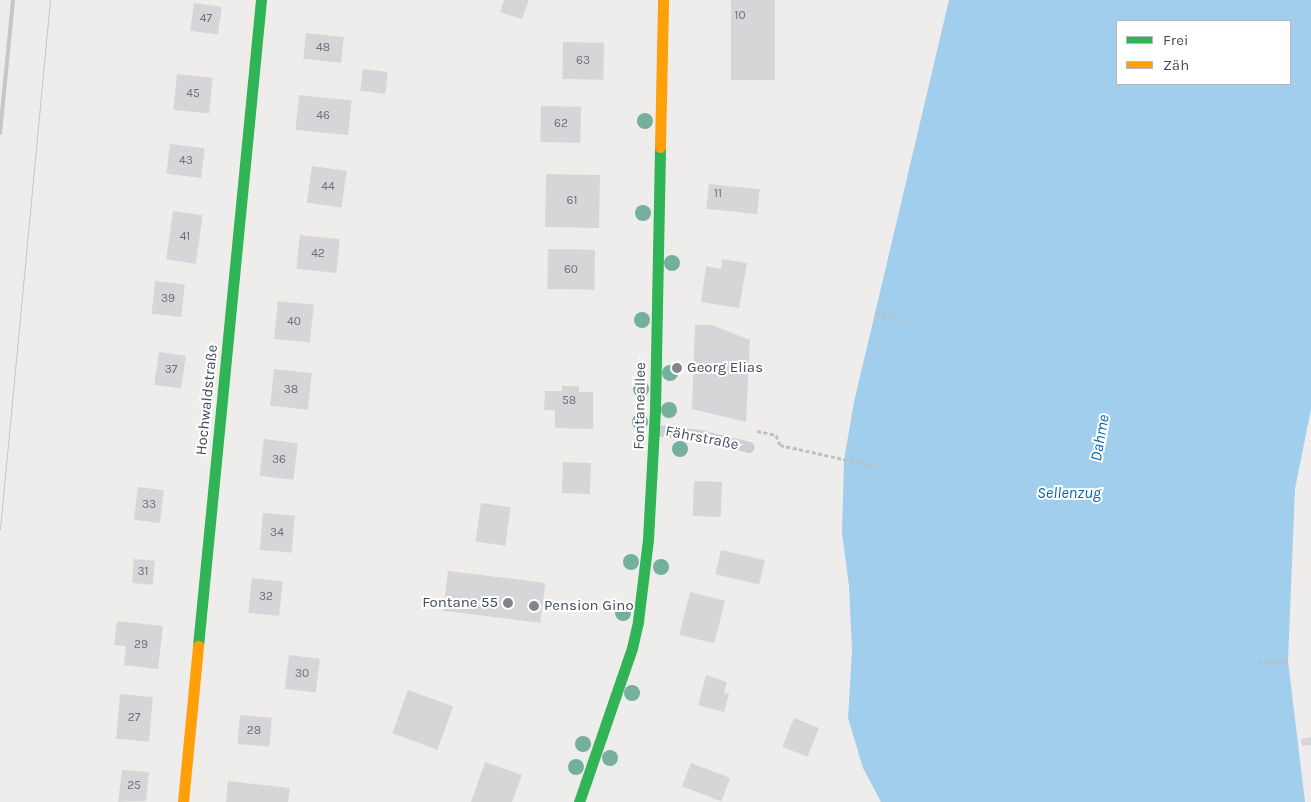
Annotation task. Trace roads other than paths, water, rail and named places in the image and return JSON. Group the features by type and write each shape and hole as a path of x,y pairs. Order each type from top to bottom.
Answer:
{"main road":[{"name":"Hochwaldstraße","path":"183,802 261,0"},
{"name":"Fontaneallee","path":"579,802 632,648 638,621 648,539 655,430 663,0"}],"lane":[{"name":"Fährstraße","path":"655,430 700,436 749,448"}],"water":[{"name":"Sellenzug","path":"949,0 1311,0 1311,409 1295,489 1288,661 1305,802 881,802 863,768 848,718 852,651 849,586 842,533 844,460 854,402"}],"tram line":[{"path":"0,529 50,0"}],"railway":[{"path":"0,133 13,0"}],"place":[{"name":"Georg Elias","path":"677,368"},
{"name":"Fontane 55","path":"508,603"},
{"name":"Pension Gino","path":"534,606"}],"water label":[{"name":"Dahme","path":"1100,438"}]}
